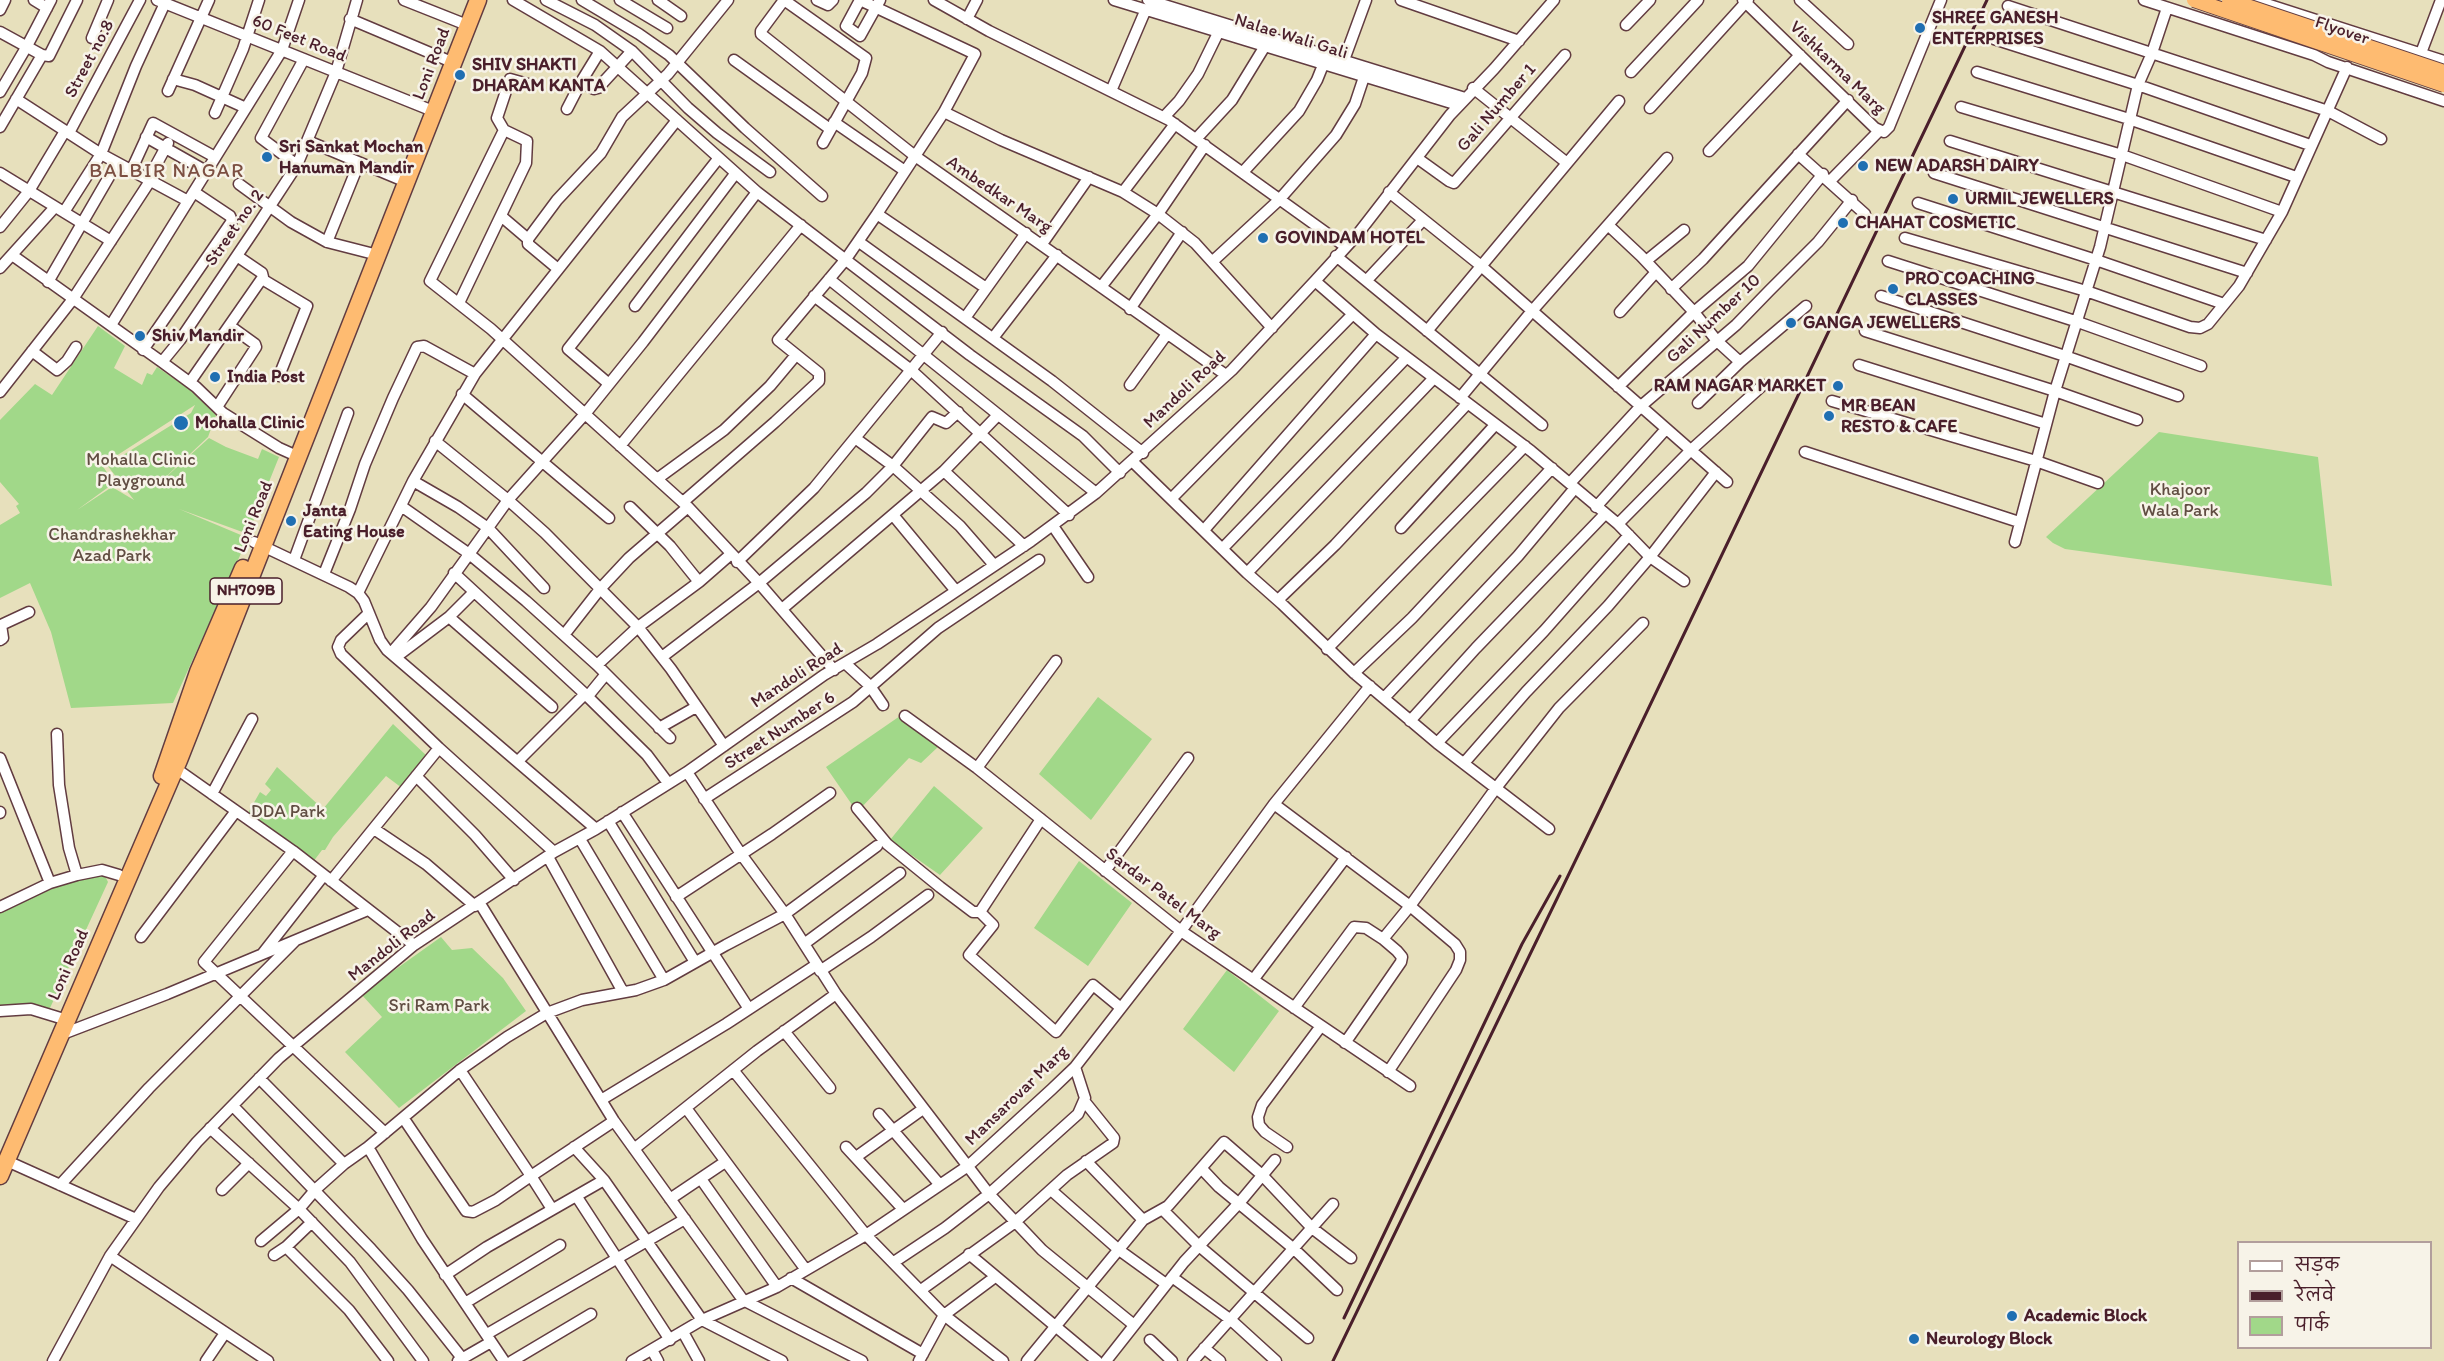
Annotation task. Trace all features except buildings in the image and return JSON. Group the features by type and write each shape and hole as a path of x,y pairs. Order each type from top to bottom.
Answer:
{"highway":[{"name":"Loni Road","path":"294,455 370,253 470,0"},
{"name":"Loni Road","path":"2,1165 171,765 198,672 259,544 265,511 271,506 294,455 478,0"},
{"name":"Loni Road","path":"62,1024 119,875 171,765"}],"main road":[{"name":"Flyover","path":"2194,0 2444,85"},
{"name":"Flyover","path":"2229,0 2444,72"}],"street":[{"path":"0,10 5,0"},
{"path":"0,92 49,4 34,0"},
{"path":"0,32 42,55 49,56 77,0"},
{"path":"92,38 108,0"},
{"name":"Street no.8","path":"0,227 29,191 67,132 140,0"},
{"path":"168,91 209,0"},
{"path":"215,113 248,36 259,0"},
{"path":"111,325 282,50 299,0"},
{"name":"Street no. 2","path":"162,362 180,340 297,165 336,72 357,0"},
{"path":"404,0 462,23"},
{"path":"513,0 600,51 757,192 1092,444 1120,473"},
{"path":"546,0 610,34 632,51 717,133 770,172"},
{"path":"582,0 597,4 675,62 822,196"},
{"path":"620,0 667,28"},
{"path":"658,0 681,15"},
{"path":"528,239 557,200 601,153 622,117 661,80 728,0"},
{"path":"784,0 802,4 866,58 862,72 823,142"},
{"name":"Ambedkar Marg","path":"784,0 760,32 915,156 1226,375"},
{"path":"817,0 828,5 833,0"},
{"path":"564,634 600,589 644,543 659,534 685,504 819,381 819,373 778,340 858,242 944,112 975,54 878,4 860,0 846,26 860,36 878,4"},
{"path":"934,0 967,19 1164,117 1346,247"},
{"path":"967,19 977,0"},
{"name":"Nalae Wali Gali","path":"1114,0 1147,5 1266,46 1325,60 1364,77 1462,102"},
{"path":"1344,60 1366,0"},
{"path":"1401,0 1418,2 1519,41"},
{"name":"Mandoli Road","path":"53,1361 110,1256 136,1220 181,1160 279,1058 295,1047 414,945 551,854 596,829 687,772 834,670 1024,546 1096,494 1226,375 1272,328 1357,235 1473,88 1519,41 1554,0"},
{"path":"1626,25 1650,0"},
{"path":"1631,72 1698,0"},
{"path":"1800,0 1848,44"},
{"name":"Vishkarma Marg","path":"1746,1 1879,131 1884,132 1889,127 1941,0"},
{"path":"2144,0 2314,55 2328,62 2444,101"},
{"path":"2184,0 2302,39 2310,45 2314,55"},
{"path":"2215,0 2304,28 2326,23"},
{"path":"2254,0 2444,61"},
{"path":"2421,53 2441,0"},
{"path":"1650,108 1746,1"},
{"path":"0,268 60,209 101,154 161,2"},
{"name":"60 Feet Road","path":"161,2 181,4 201,18 428,109"},
{"path":"574,34 597,4"},
{"path":"1111,91 1147,5 1325,60 1344,60 1462,102"},
{"path":"2008,6 2328,111 2381,139"},
{"path":"2015,542 2075,321 2096,260 2138,85 2152,53 2167,8"},
{"path":"350,20 447,60"},
{"path":"2328,62 2339,27"},
{"path":"1164,117 1179,101 1198,74 1219,31"},
{"path":"1994,39 2138,85 2310,145"},
{"path":"1101,287 1158,214 1200,142 1232,100 1266,46"},
{"path":"567,109 600,51"},
{"path":"581,82 597,89 632,51"},
{"path":"0,127 42,55"},
{"name":"Gali Number 1","path":"1417,158 1454,183 1512,119 1565,55"},
{"path":"1709,151 1800,55"},
{"path":"297,165 261,138 304,59"},
{"path":"734,60 832,126 905,171"},
{"path":"1243,172 1299,111 1325,60"},
{"path":"1905,238 2086,291 2190,327 2200,328 2208,324 2247,273 2282,212 2310,145 2347,67"},
{"path":"1977,72 2129,119 2296,177"},
{"path":"1213,261 1278,200 1336,135 1355,105 1364,77"},
{"path":"173,79 246,108"},
{"path":"459,303 526,163 528,145 526,140 504,130 497,118 510,80 528,84"},
{"path":"1473,88 1567,163"},
{"path":"16,99 131,171 230,216 232,220 143,350"},
{"path":"1671,289 1703,259 1848,100"},
{"path":"1426,331 1619,101"},
{"path":"1961,107 2122,155 2282,212"},
{"path":"944,112 1001,140 1123,192 1158,214 1182,232 1213,261 1272,328"},
{"path":"358,593 413,481 474,374 677,120"},
{"path":"131,171 153,123 215,157"},
{"path":"1123,192 1175,124"},
{"path":"504,130 430,277 430,283 459,303 502,339 685,504 759,583 834,670"},
{"path":"1618,387 1694,312 1748,266 1826,178 1879,131"},
{"path":"0,392 73,299 149,180 172,134"},
{"path":"146,137 206,171"},
{"path":"308,141 399,179"},
{"path":"1950,141 2266,240"},
{"path":"1798,154 1866,214"},
{"path":"1278,600 1335,545 1464,401 1480,375 1532,311 1667,158"},
{"path":"609,384 568,349 718,159"},
{"path":"48,282 117,163"},
{"path":"327,242 360,163"},
{"path":"0,172 111,241"},
{"path":"1934,173 2247,273"},
{"path":"634,306 735,174"},
{"path":"1042,244 1089,177"},
{"path":"239,184 269,208 327,242 370,253"},
{"path":"394,655 508,500 585,414 644,342 757,192"},
{"path":"1389,192 1480,265 1727,482"},
{"name":"Gali Number 10","path":"1384,698 1518,556 1573,486 1641,406 1736,325 1818,242 1852,200"},
{"path":"1918,203 2224,304"},
{"path":"877,214 986,288"},
{"path":"501,216 528,239 528,244 558,269"},
{"path":"1367,280 1423,220"},
{"path":"620,446 801,225"},
{"path":"1608,225 1646,261 1694,312 1717,341 1740,362"},
{"path":"1646,261 1684,230"},
{"path":"1130,309 1182,232"},
{"path":"965,318 1026,233"},
{"path":"858,242 993,338 1143,453"},
{"path":"12,255 190,382 217,407 256,434 294,455"},
{"path":"993,338 1057,255"},
{"path":"190,382 262,279 262,273 237,256"},
{"path":"1336,256 1542,425"},
{"path":"1888,261 2075,321 2200,366"},
{"path":"1620,312 1656,272"},
{"path":"262,279 307,306 279,376"},
{"path":"829,279 1096,494"},
{"path":"1315,281 1406,358 1525,446 1618,524 1650,557 1684,581"},
{"path":"814,296 911,370 1069,515"},
{"path":"1881,296 2065,356 2178,396"},
{"path":"1698,403 1740,362 1806,306"},
{"path":"1172,498 1353,314"},
{"path":"217,407 256,347 230,326"},
{"path":"1865,331 2055,391 2137,420"},
{"path":"597,665 638,627 734,558 814,488 942,332"},
{"path":"1130,385 1167,334"},
{"path":"1204,530 1376,334"},
{"path":"324,574 365,464 417,347 421,344 474,374"},
{"path":"32,351 57,370 67,361 76,347"},
{"path":"657,479 724,430 770,386 796,355"},
{"path":"1223,548 1406,358"},
{"path":"1859,365 2046,424"},
{"path":"1247,573 1434,378"},
{"path":"1618,524 1691,450 1763,386"},
{"path":"462,394 609,518"},
{"path":"1832,401 2036,461 2098,483"},
{"path":"662,657 759,583 866,493 893,466 932,417 946,423 958,412"},
{"path":"294,560 348,414"},
{"path":"782,609 944,471 998,415"},
{"path":"1401,528 1495,425"},
{"path":"1410,721 1601,510 1666,429"},
{"path":"855,438 893,466 960,526 994,565"},
{"path":"435,441 508,500 572,559 638,627 662,657 723,746"},
{"path":"1327,648 1525,446"},
{"path":"1805,452 2019,522"},
{"path":"1133,462 1354,673 1437,743 1549,828"},
{"path":"1354,673 1412,618 1552,468"},
{"path":"944,471 1024,546"},
{"path":"1464,763 1650,557 1716,472"},
{"path":"413,481 458,507 488,528 544,588"},
{"path":"401,506 468,553 564,634 670,738"},
{"path":"630,507 659,534 699,582"},
{"path":"893,515 956,591"},
{"path":"1053,526 1088,577"},
{"path":"1437,743 1544,631 1629,535"},
{"path":"259,544 324,574 358,593 383,645 596,829"},
{"name":"Street Number 6","path":"704,799 853,702 938,628 1039,560"},
{"path":"454,573 587,695 647,755 668,783"},
{"path":"394,655 449,617 474,592"},
{"path":"0,640 3,638 1,625 29,612"},
{"path":"369,613 341,640 338,647 341,654 551,854 623,992"},
{"path":"449,617 552,707"},
{"path":"1383,939 1559,708 1643,623"},
{"path":"977,768 1056,661"},
{"path":"846,664 870,686 883,705"},
{"path":"518,761 606,674"},
{"name":"Mansarovar Marg","path":"633,1361 702,1320 777,1287 866,1235 968,1166 1075,1067 1181,931 1274,804 1370,686"},
{"path":"659,728 696,707"},
{"name":"Sardar Patel Marg","path":"905,716 977,768 1181,931 1410,1086"},
{"path":"212,794 252,718"},
{"path":"57,734 59,785 69,848 77,875"},
{"path":"262,953 327,878 375,829 439,748"},
{"path":"0,758 50,883"},
{"path":"1105,871 1188,758"},
{"path":"171,765 293,851 414,945"},
{"path":"687,772 741,854 786,914 836,994 989,1194 1042,1250 1134,1325"},
{"path":"416,777 475,835 514,880"},
{"path":"676,897 830,793"},
{"path":"1274,804 1410,906 1455,944 1460,952 1460,960 1388,1072"},
{"path":"857,808 887,844 973,912 980,912 993,925 969,955 1056,1032 1093,985 1121,1008"},
{"path":"141,938 236,811"},
{"path":"622,812 749,1009"},
{"path":"980,912 1041,819"},
{"path":"608,821 695,962"},
{"path":"375,829 426,864 477,904 548,1013 614,1121 743,1300 862,1361"},
{"path":"580,838 664,980"},
{"path":"261,1241 299,1209 316,1189 344,1164 404,1119 459,1070 507,1037 548,1013 582,1000 623,992 664,980 786,914 877,846"},
{"path":"293,851 204,959 205,963 242,995 385,1133"},
{"path":"1253,980 1346,857"},
{"path":"0,907 50,883 77,875 102,870 119,875"},
{"path":"804,944 900,873"},
{"path":"601,1100 871,937 928,895"},
{"path":"0,1011 31,1009 62,1024 147,1002 368,910"},
{"path":"1294,1008 1354,927 1366,928 1383,939 1402,957 1401,962 1345,1043"},
{"path":"60,1185 149,1088 295,941"},
{"path":"633,1149 784,1031 836,994"},
{"path":"1287,1147 1265,1132 1258,1117 1262,1105 1321,1026"},
{"path":"784,1031 830,1088"},
{"path":"921,1290 1014,1223 1086,1161 1113,1143 1115,1140 1085,1102 1075,1067"},
{"path":"459,1070 552,1209"},
{"path":"733,1070 866,1235 944,1315 1003,1361"},
{"path":"259,1078 344,1164"},
{"path":"894,1262 945,1228 989,1194 1078,1114 1085,1102"},
{"path":"233,1106 316,1189 408,1290 460,1360 489,1338 685,1219"},
{"path":"686,1108 806,1270"},
{"path":"856,1157 923,1110"},
{"path":"879,1114 940,1185"},
{"path":"404,1119 441,1177 468,1213 496,1200 614,1121"},
{"path":"210,1128 299,1209 350,1262 423,1361"},
{"path":"1027,1361 1143,1220 1163,1210 1225,1142 1262,1175 1312,1228 1351,1258"},
{"path":"368,1147 422,1239 504,1361"},
{"path":"574,1147 604,1180 649,1241 702,1320 782,1361"},
{"path":"846,1147 903,1209"},
{"path":"1106,1361 1169,1280 1275,1160"},
{"path":"1086,1161 1143,1220"},
{"path":"670,1199 725,1162"},
{"path":"222,1190 249,1163"},
{"path":"2,1165 60,1185 136,1220"},
{"path":"1202,1169 1219,1187 1294,1248 1337,1290"},
{"path":"701,1179 777,1287"},
{"path":"445,1275 487,1247 604,1180"},
{"path":"1051,1190 1119,1250 1231,1320 1276,1361"},
{"path":"577,1197 670,1340"},
{"path":"1193,1361 1333,1204"},
{"path":"1163,1210 1199,1246 1308,1338"},
{"path":"274,1255 286,1247 312,1222"},
{"path":"465,1303 560,1245"},
{"path":"286,1247 349,1310 388,1361"},
{"path":"969,1254 1097,1361"},
{"path":"110,1256 268,1361"},
{"path":"791,1278 921,1358 944,1315 995,1277"},
{"path":"512,1361 591,1314"},
{"path":"683,1332 699,1361"},
{"path":"206,1361 225,1333"},
{"path":"1150,1340 1172,1361"},
{"path":"1204,1348 1220,1361"},
{"path":"652,1350 658,1361"}],"green space":[{"path":"98,326 125,346 114,368 142,385 147,373 152,375 157,367 189,389 216,415 208,437 155,487 209,438 258,459 262,449 279,457 248,534 179,509 248,538 173,703 71,708 51,632 30,583 0,598 0,525 20,513 16,506 19,504 0,482 0,420 35,384 52,395","holes":["195,405 191,413 107,465 134,500 112,487 77,510 114,483 102,465"]},
{"name":"Khajoor Wala Park","path":"2159,432 2318,457 2332,586 2065,549 2046,537"},
{"path":"1098,697 1152,739 1091,820 1039,774"},
{"path":"900,716 939,746 921,763 909,758 857,812 826,767"},
{"name":"DDA Park","path":"393,724 428,757 402,788 386,776 313,862 248,813 260,792 266,796 271,790 265,784 277,767 323,809"},
{"path":"934,786 983,828 940,875 890,840"},
{"path":"1079,861 1132,903 1088,966 1034,928"},
{"path":"97,873 106,878 108,882 48,1012 0,1010 0,911 45,889"},
{"name":"Sri Ram Park","path":"441,937 452,950 472,948 503,978 526,1011 399,1108 345,1052 382,1017 361,994"},
{"path":"1227,970 1279,1011 1234,1072 1183,1029"}],"railway":[{"path":"1333,1361 1598,814 1987,0"},
{"path":"1344,1318 1522,944 1560,876"}],"place":[{"name":"SHREE GANESH ENTERPRISES","path":"1920,28"},
{"name":"SHIV SHAKTI DHARAM KANTA","path":"460,75"},
{"name":"Sri Sankat Mochan Hanuman Mandir","path":"267,157"},
{"name":"NEW ADARSH DAIRY","path":"1863,166"},
{"name":"URMIL JEWELLERS","path":"1953,199"},
{"name":"CHAHAT COSMETIC","path":"1843,223"},
{"name":"GOVINDAM HOTEL","path":"1263,238"},
{"name":"PRO COACHING CLASSES","path":"1893,289"},
{"name":"GANGA JEWELLERS","path":"1791,323"},
{"name":"Shiv Mandir","path":"140,336"},
{"name":"India Post","path":"215,377"},
{"name":"RAM NAGAR MARKET","path":"1838,386"},
{"name":"MR BEAN RESTO & CAFE","path":"1829,416"},
{"name":"Mohalla Clinic","path":"181,423"},
{"name":"Janta Eating House","path":"291,521"},
{"name":"Academic Block","path":"2012,1316"},
{"name":"Neurology Block","path":"1914,1339"}],"district":[{"name":"BALBIR NAGAR","path":"167,172"}],"park label":[{"name":"Mohalla Clinic Playground","path":"141,470"},
{"name":"Chandrashekhar Azad Park","path":"112,545"}]}
